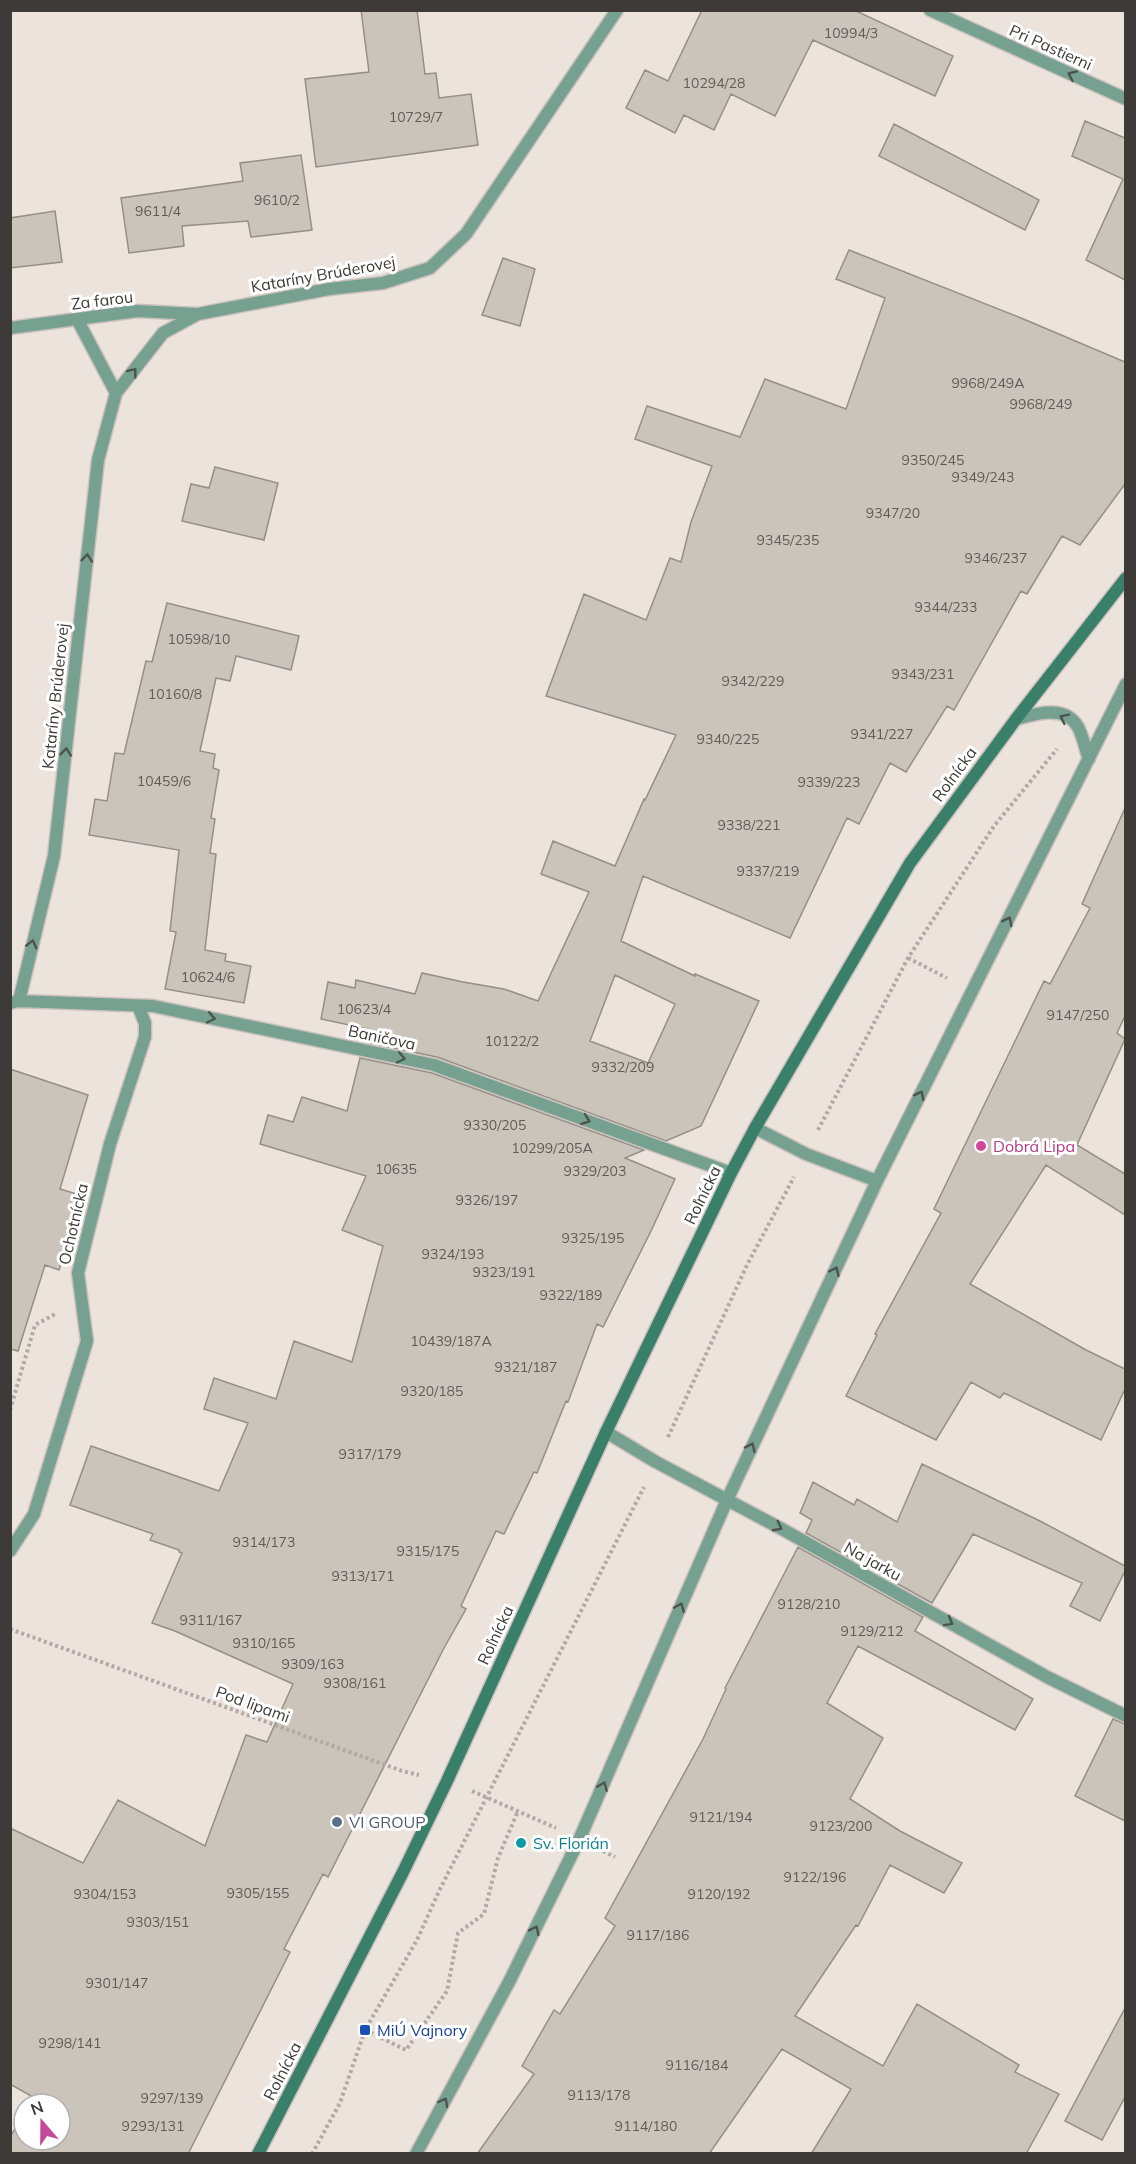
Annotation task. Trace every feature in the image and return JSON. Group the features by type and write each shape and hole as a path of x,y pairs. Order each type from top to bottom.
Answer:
{"street":[{"name":"Kataríny Brúderovej","path":"15,1002 54,856 98,460 116,393 163,333 198,314 329,289 382,283 430,268 466,234 617,10"},
{"name":"Pri Pastierni","path":"930,10 1125,99"},
{"name":"Za farou","path":"10,328 137,311 198,314"},
{"path":"77,319 116,393"},
{"name":"Roľnícka","path":"258,2154 447,1780 606,1432 755,1128 910,863 1016,719 1125,578"},
{"path":"416,2154 509,1982 579,1839 727,1500 877,1181 1125,684"},
{"path":"1016,719 1048,711 1068,717 1077,725 1089,759"},
{"name":"Baničova","path":"15,1002 153,1006 434,1065 731,1173"},
{"name":"Ochotnícka","path":"10,1551 34,1514 87,1341 78,1273 110,1144 145,1037 145,1023 138,1006"},
{"path":"755,1128 806,1154 877,1181"},
{"name":"Na jarku","path":"606,1432 656,1462 780,1528 1047,1677 1125,1716"}],"path":[{"path":"312,2154 340,2103 365,2030 417,1940 656,1462 747,1265 908,958 994,826 1077,725"},
{"path":"908,958 973,991"},
{"path":"10,1410 35,1325 82,1300"},
{"name":"Pod lipami","path":"10,1629 402,1771 447,1780 488,1797"},
{"path":"365,2030 406,2050 447,1991 458,1934 484,1914 498,1858 518,1811"}],"building":[{"path":"361,10 417,10 425,74 436,73 439,98 471,94 478,145 316,167 305,79 369,72"},
{"path":"702,10 854,10 953,56 935,96 813,40 775,116 731,94 714,130 684,115 675,133 626,108 645,70 668,81"},
{"path":"1085,121 1125,138 1125,280 1086,260 1123,179 1072,156"},
{"path":"894,124 1039,200 1025,230 879,156"},
{"path":"301,155 312,230 251,237 248,221 182,226 184,246 129,253 121,198 243,181 240,163"},
{"path":"55,211 62,262 10,268 10,218"},
{"path":"849,250 1125,362 1125,484 1080,545 1062,536 1027,594 1021,591 954,710 947,706 906,772 890,763 859,824 847,818 790,938 643,876 621,941 695,976 695,974 759,1001 701,1126 666,1141 437,1057 364,1042 368,1029 321,1019 328,982 355,988 356,980 415,994 422,973 504,989 538,1001 589,892 541,874 553,841 615,866 644,799 676,735 546,696 584,594 646,620 670,558 681,562 691,522 712,466 635,439 647,406 740,437 765,379 846,409 885,298 836,279","holes":["615,975 675,1004 648,1063 590,1041"]},
{"path":"503,258 535,269 520,326 482,315"},
{"path":"215,467 278,483 264,540 182,521 191,484 209,488"},
{"path":"167,603 299,636 291,670 236,656 230,681 216,678 200,751 215,754 213,768 219,770 211,818 215,819 210,853 216,854 205,950 226,954 225,961 251,966 244,1003 165,989 176,932 170,931 179,850 89,835 95,799 107,801 115,753 124,754 146,661 152,662"},
{"path":"1125,808 1125,1016 1117,1033 1125,1039 1077,1145 1125,1174 1125,1215 1046,1165 970,1284 1086,1350 1125,1369 1125,1389 1101,1440 1004,1393 1000,1398 971,1382 936,1440 846,1396 877,1335 875,1334 941,1213 934,1209 1044,981 1050,984 1090,908 1082,904"},
{"path":"360,1058 432,1073 644,1150 625,1158 675,1179 603,1327 597,1324 568,1402 566,1401 537,1473 534,1472 504,1534 496,1531 461,1606 466,1609 328,1877 323,1874 284,1949 290,1952 188,2154 10,2154 12,2134 12,2152 72,2152 72,2092 24,2092 10,2084 10,1828 83,1863 118,1800 205,1846 246,1735 267,1742 293,1684 152,1623 182,1553 150,1540 153,1534 70,1505 91,1446 219,1491 248,1423 204,1409 214,1378 276,1399 294,1341 352,1362 383,1246 342,1230 366,1176 260,1144 268,1115 293,1122 302,1097 347,1111"},
{"path":"10,1069 88,1095 60,1189 80,1195 59,1270 45,1265 18,1351 10,1349"},
{"path":"922,1464 1040,1521 1125,1566 1125,1571 1100,1621 1070,1606 1082,1583 973,1534 932,1603 806,1533 812,1520 800,1513 813,1482 854,1505 857,1499 897,1522"},
{"path":"798,1547 923,1617 915,1631 1033,1699 1015,1730 858,1646 827,1703 883,1738 850,1799 900,1831 962,1863 944,1893 890,1865 858,1926 856,1925 795,2016 883,2066 917,2004 1019,2065 1015,2072 1059,2094 1026,2154 811,2154 851,2089 782,2049 709,2154 477,2154 534,2074 522,2066 554,2010 560,2014 615,1926 605,1918 703,1739 725,1688"},
{"path":"1113,1719 1125,1724 1125,1821 1075,1796"},
{"path":"1125,2008 1125,2097 1102,2140 1065,2121"}],"place":[{"name":"Dobrá Lipa","path":"981,1146"},
{"name":"VI GROUP","path":"337,1822"},
{"name":"Sv. Florián","path":"521,1843"},
{"name":"MiÚ Vajnory","path":"365,2030"}]}
